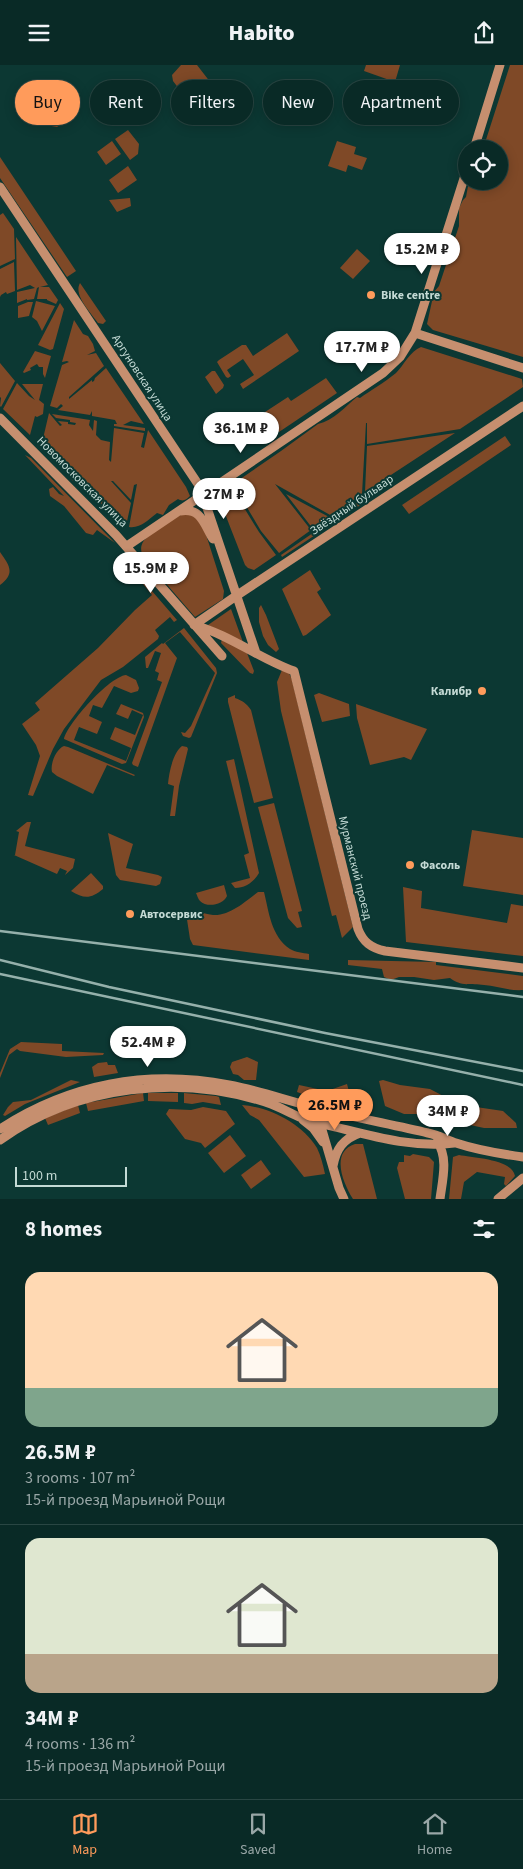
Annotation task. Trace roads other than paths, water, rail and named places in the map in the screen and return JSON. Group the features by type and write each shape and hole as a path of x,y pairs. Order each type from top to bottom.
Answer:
{"main road":[{"path":"477,140 500,65"},
{"name":"Аргуновская улица","path":"0,187 192,474 203,494 256,653"},
{"path":"127,546 383,373 400,357 415,333 460,190"},
{"path":"415,333 523,368"},
{"name":"Звёздный бульвар","path":"194,625 523,406"},
{"name":"Новомосковская улица","path":"0,418 127,546 222,657"},
{"path":"177,512 193,511 201,516 222,555"},
{"path":"194,625 207,629 256,653"},
{"name":"Мурманский проезд","path":"256,653 294,671 358,929 362,938 371,947 385,951 523,967"},
{"path":"0,1129 29,1111 90,1087 143,1080 182,1080 226,1084 350,1117 436,1135 456,1143 523,1157"},
{"path":"0,1140 33,1119 80,1100 112,1092 145,1088 181,1088 227,1093 271,1104 301,1118 414,1144 439,1145 456,1143"},
{"path":"306,1106 316,1115 320,1123 344,1199"},
{"path":"326,1146 326,1138 331,1126 340,1119 350,1117"},
{"path":"301,1118 326,1146"},
{"path":"418,1131 428,1135 439,1145 443,1158 440,1199"},
{"path":"333,1166 338,1149 342,1143 346,1139 360,1133"},
{"path":"414,1144 435,1152 443,1167"},
{"path":"498,1199 523,1178"}],"railway":[{"path":"0,931 523,997"},
{"path":"0,960 109,987 325,1033 523,1071"},
{"path":"0,974 523,1085"}],"place":[{"name":"Bike centre","path":"371,295"},
{"name":"Калибр","path":"482,691"},
{"name":"Фасоль","path":"410,865"},
{"name":"Автосервис","path":"130,914"}]}
